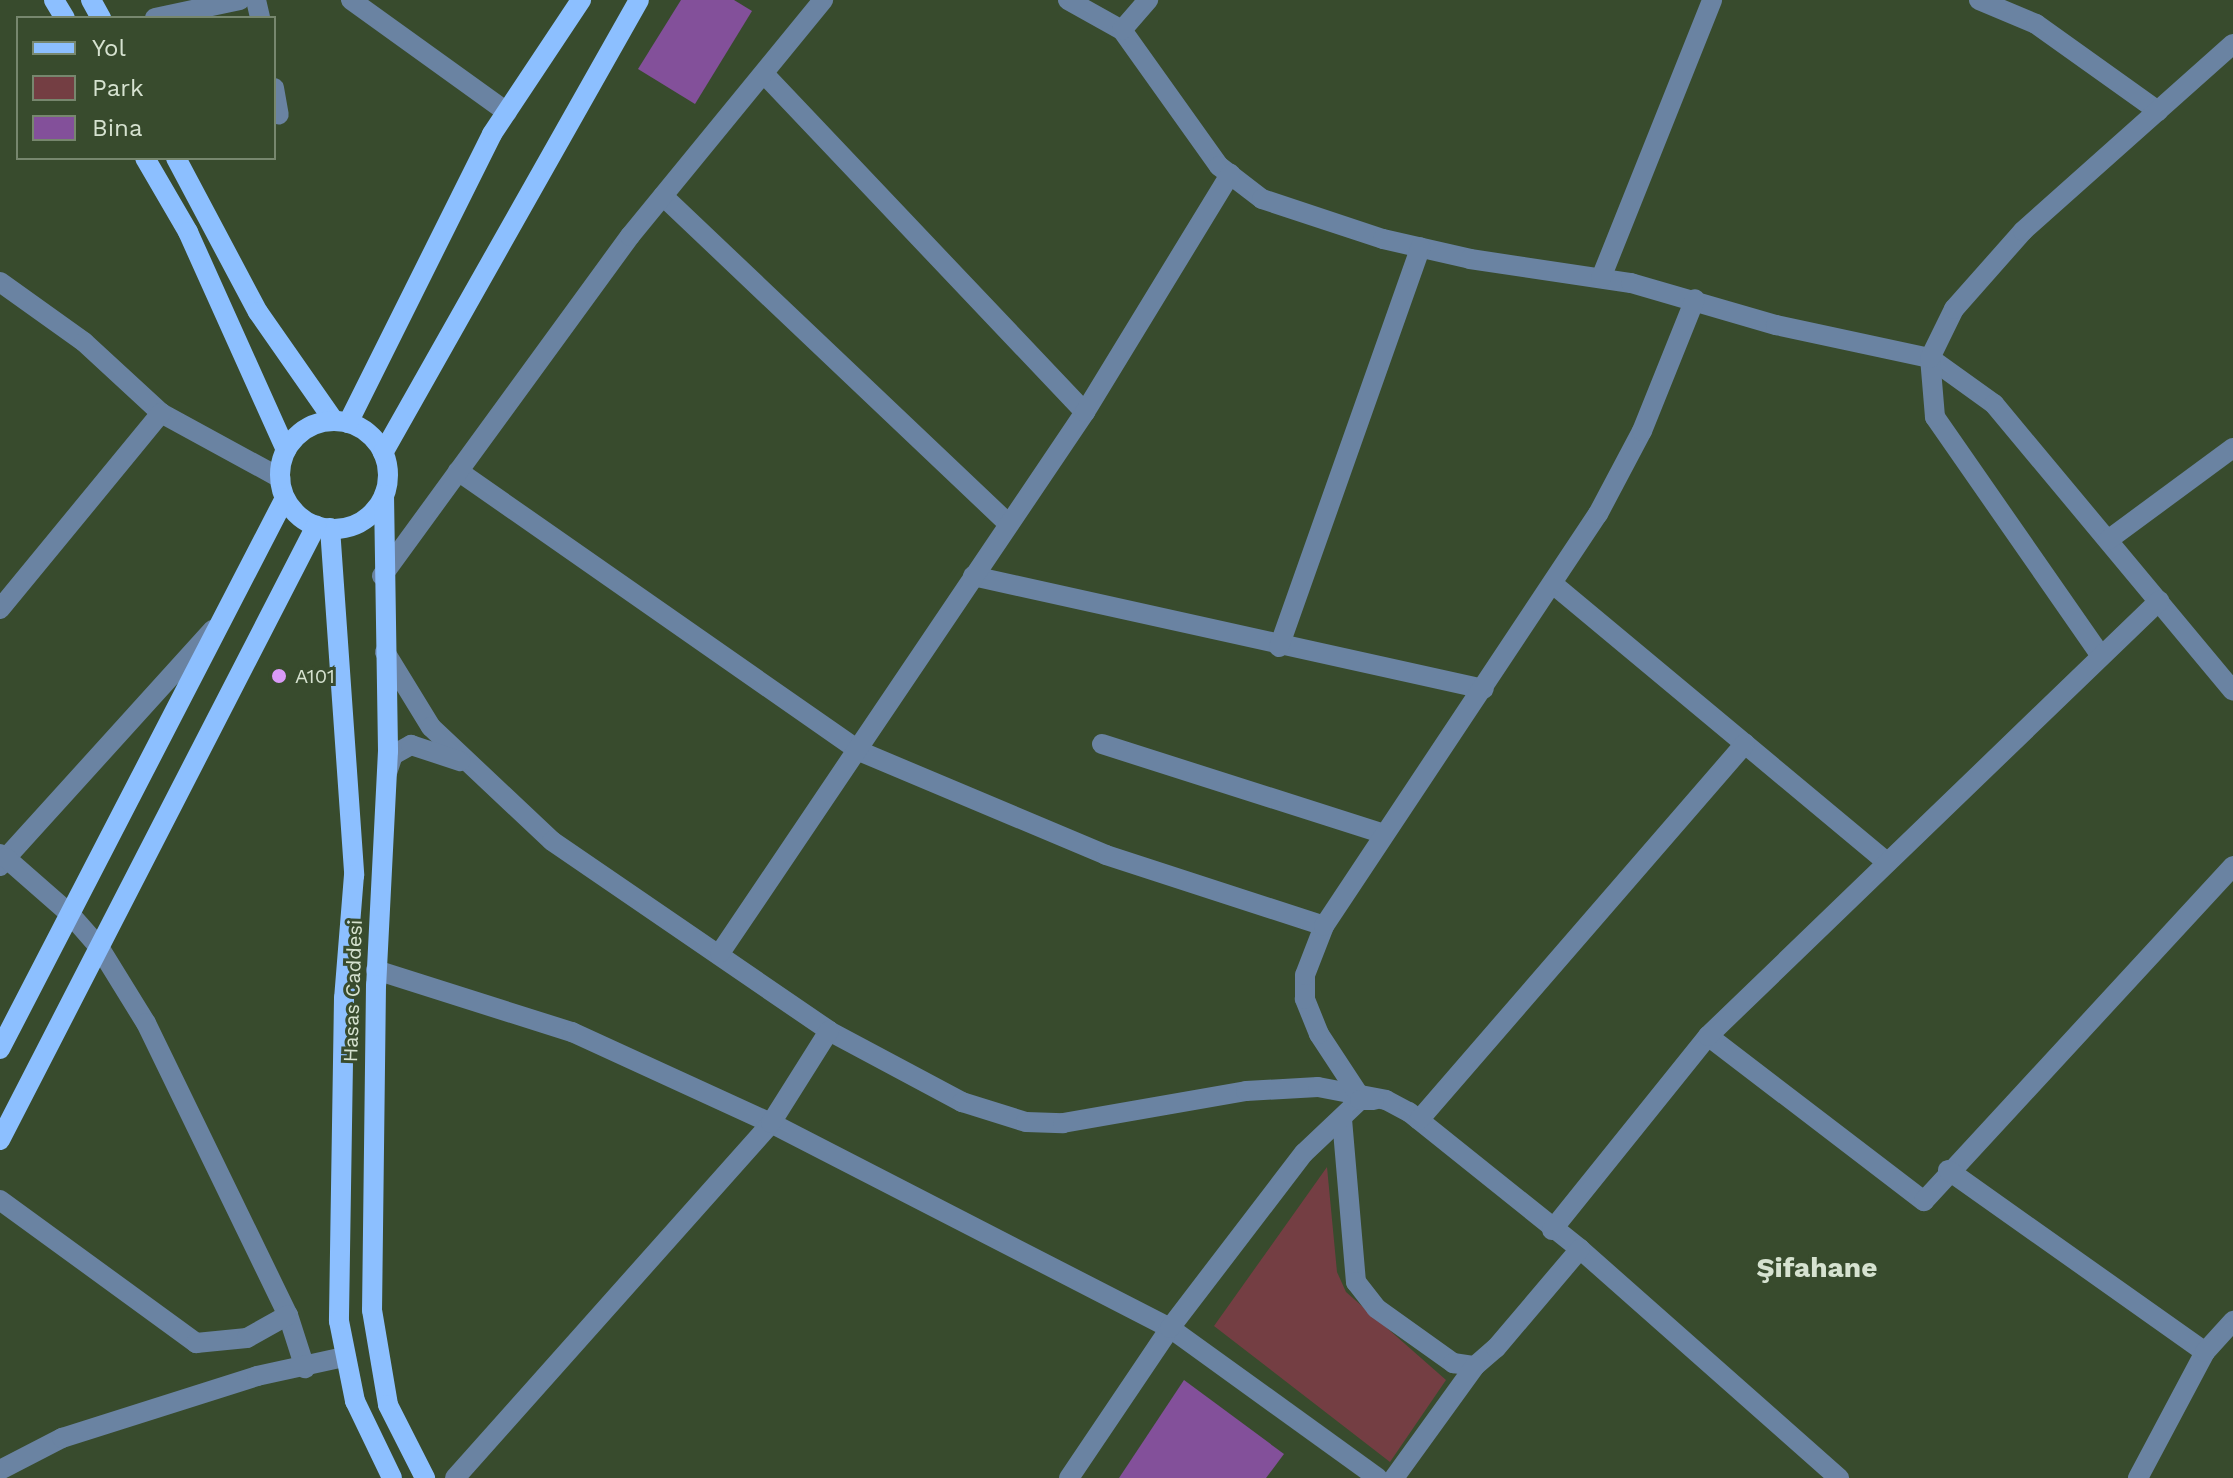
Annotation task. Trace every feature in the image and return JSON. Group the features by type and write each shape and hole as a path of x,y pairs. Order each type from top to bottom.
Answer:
{"main road":[{"path":"341,422 507,112 581,0"},
{"path":"383,453 639,0"},
{"path":"146,160 188,232 286,450"},
{"path":"177,160 258,312 341,422"},
{"path":"341,422 363,429 383,453 388,469 384,495 370,515 351,526 323,527 296,513 285,498 280,478 286,450 307,428 341,422"},
{"name":"Hasas Caddesi","path":"384,495 382,576 387,773 376,970 372,1310 388,1405 425,1478"},
{"path":"0,1049 285,498"},
{"path":"0,1140 323,527"},
{"name":"Hasas Caddesi","path":"323,527 354,875 337,1223 344,1357 355,1401 392,1478"}],"street":[{"path":"164,16 240,0"},
{"path":"351,0 382,7 507,112"},
{"path":"382,576 663,196 765,75 823,0"},
{"path":"1068,0 1122,30 1230,174 1262,199 1317,221 1421,247 1601,278 1695,299 1801,332 1930,358 1994,404 2233,691"},
{"path":"1122,30 1148,0"},
{"path":"1601,278 1712,0"},
{"path":"1979,0 2036,24 2158,111"},
{"path":"2101,656 1935,417 1930,358 1954,309 2023,231 2233,44"},
{"path":"765,75 1085,412"},
{"path":"276,99 279,115"},
{"path":"720,953 1085,412 1230,174"},
{"path":"663,196 1008,523"},
{"path":"1279,647 1421,247"},
{"path":"0,282 84,342 161,413 280,478"},
{"path":"1359,1095 1319,1034 1305,999 1305,975 1324,926 1381,833 1484,689 1598,514 1642,431 1695,299"},
{"path":"0,609 161,413"},
{"path":"2108,540 2233,448"},
{"path":"458,471 859,751 1106,855 1324,926"},
{"path":"973,576 1279,647 1484,689"},
{"path":"1553,584 1887,862"},
{"path":"1552,1230 1708,1036 2159,601"},
{"path":"222,620 2,860 70,914 99,947 146,1023 288,1315 305,1368"},
{"path":"385,652 431,727 552,841 660,919 720,953 829,1031 962,1102 1026,1122 1063,1123 1246,1091 1318,1087 1386,1100 1419,1120 1552,1230 1580,1249 1839,1478"},
{"path":"1419,1120 1745,743"},
{"path":"1102,744 1381,833"},
{"path":"387,773 393,755 411,745 467,764"},
{"path":"1708,1036 1924,1201 1948,1170 2233,866"},
{"path":"376,970 572,1032 771,1123 1170,1328 1378,1478"},
{"path":"455,1478 771,1123 829,1031"},
{"path":"1069,1478 1170,1328 1304,1153 1360,1100 1386,1100"},
{"path":"1342,1119 1356,1282 1376,1308 1453,1363 1475,1366"},
{"path":"1948,1170 2205,1352"},
{"path":"0,1200 196,1343 247,1338 288,1315"},
{"path":"1394,1478 1475,1366 1580,1249"},
{"path":"2138,1478 2205,1352 2233,1321"},
{"path":"0,1470 62,1438 257,1376 305,1368 344,1357"}],"green space":[{"path":"1327,1167 1337,1272 1346,1292 1446,1380 1390,1462 1214,1326"}],"building":[{"path":"681,0 734,0 752,11 695,104 638,69"},
{"path":"1184,1380 1284,1454 1266,1478 1119,1478"}],"place":[{"name":"A101","path":"279,676"}],"district":[{"name":"Şifahane","path":"1817,1268"}]}
